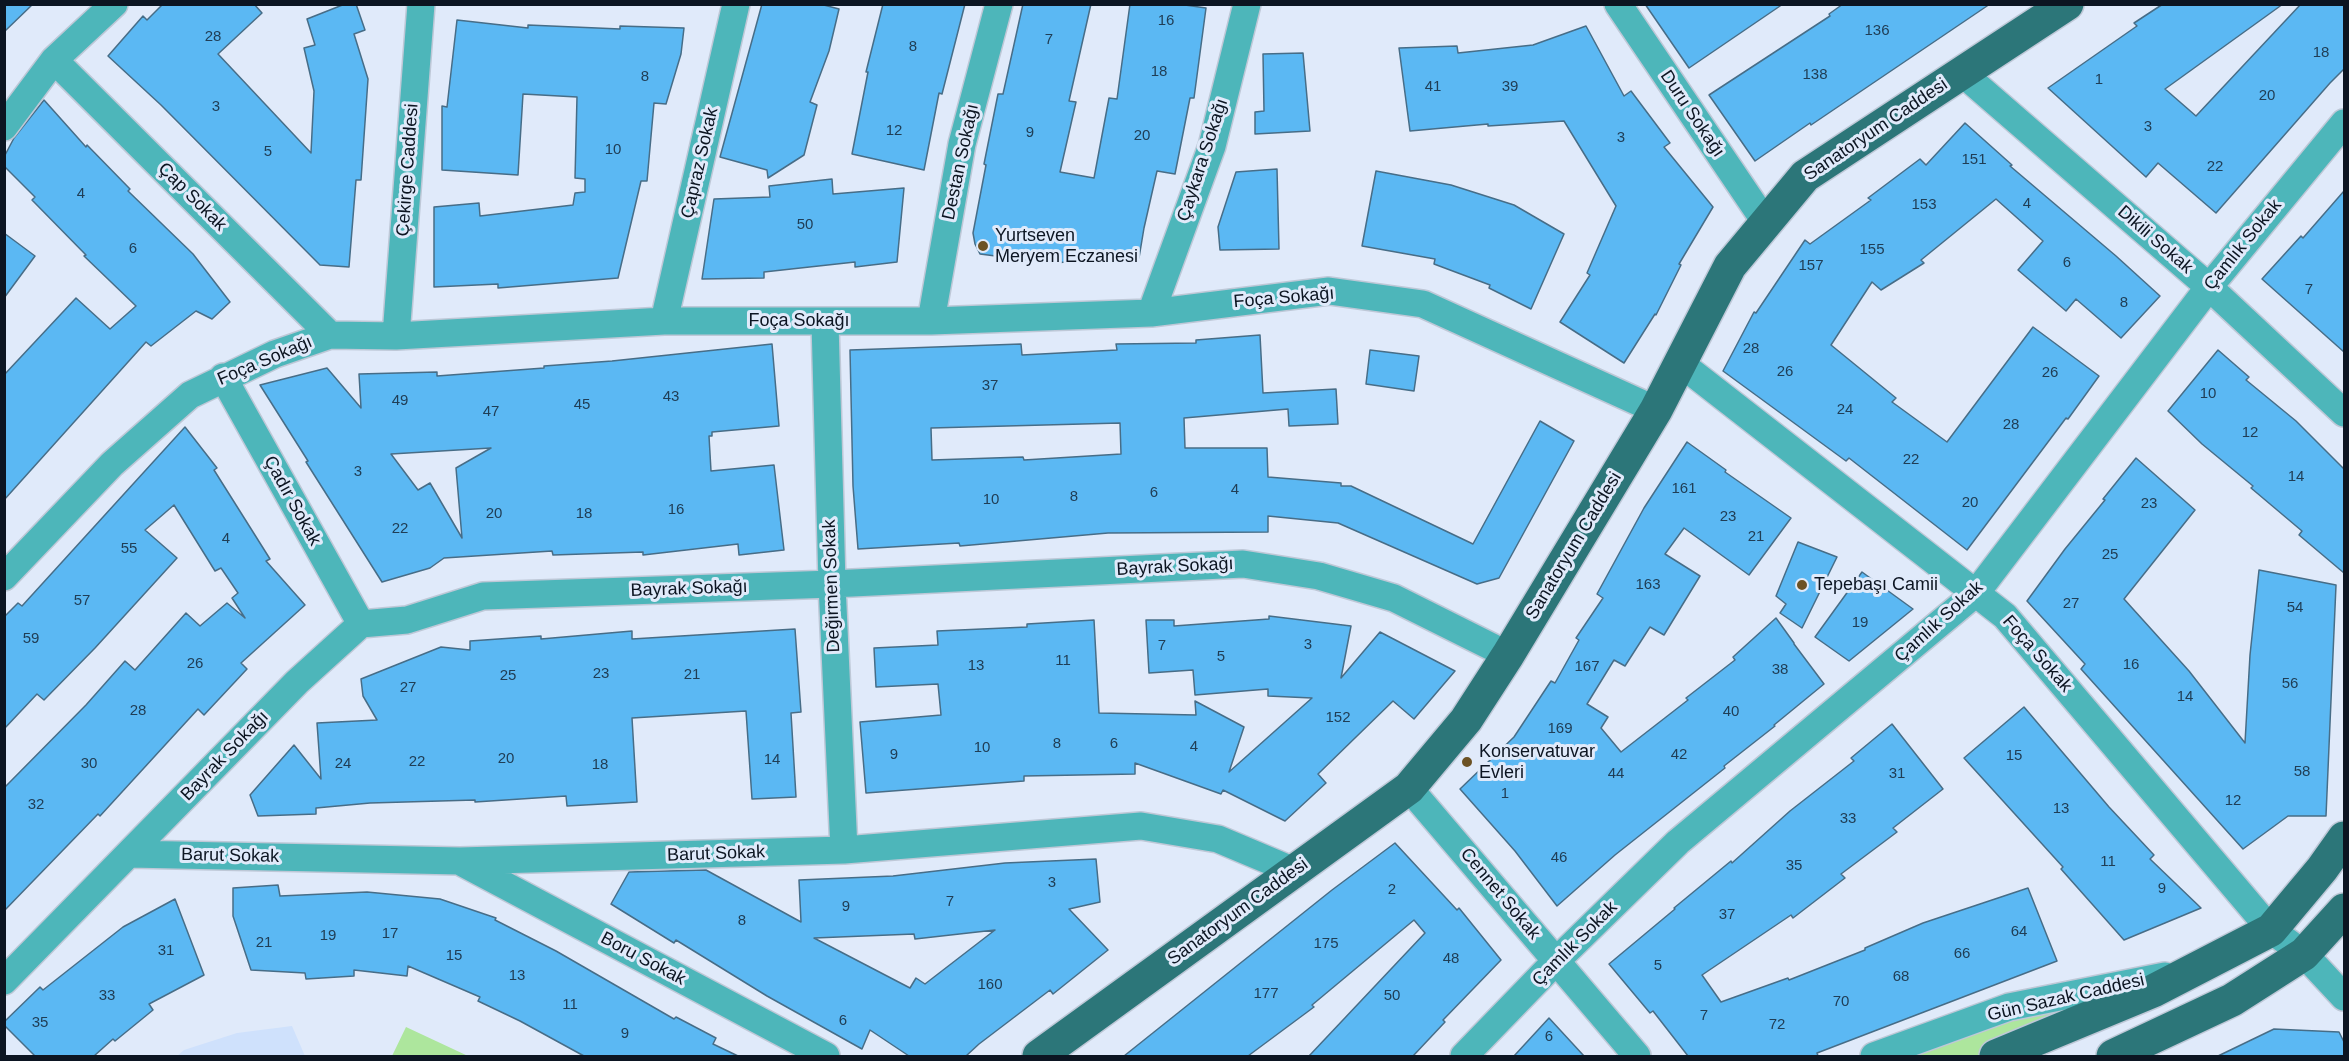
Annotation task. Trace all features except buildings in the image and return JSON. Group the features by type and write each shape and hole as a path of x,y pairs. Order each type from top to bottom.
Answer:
{"main road":[{"name":"Sanatoryum Caddesi","path":"1039,1056 1408,788 1466,720 1508,656 1656,410 1730,267 1805,176 2067,4"},
{"name":"Gün Sazak Caddesi","path":"1996,1056 2153,991 2271,930 2322,869 2344,838"},
{"path":"2113,1056 2232,1000 2304,954 2344,910"}],"street":[{"path":"4,127 54,60 114,4"},
{"name":"Çekirge Caddesi","path":"396,336 421,4"},
{"name":"Çapraz Sokak","path":"664,321 736,4"},
{"name":"Destan Sokağı","path":"931,321 962,144 999,4"},
{"name":"Çaykara Sokağı","path":"1151,313 1212,147 1247,4"},
{"name":"Duru Sokağı","path":"1618,4 1766,223"},
{"name":"Çap Sokak","path":"54,60 330,335"},
{"name":"Dikili Sokak","path":"1961,72 2209,287 2344,412"},
{"name":"Çamlık Sokak","path":"1464,1056 1556,961 1678,842 1976,593 2209,287 2344,123"},
{"name":"Foça Sokağı","path":"4,577 112,464 190,395 223,377 275,354 330,335 396,336 664,321 931,321 1151,313 1329,291 1423,304 1656,410"},
{"name":"Değirmen Sokak","path":"825,322 832,584 844,850"},
{"name":"Foça Sokak","path":"1680,363 2005,616 2271,930 2304,954 2344,997"},
{"name":"Çadır Sokak","path":"223,377 361,624"},
{"name":"Bayrak Sokağı","path":"4,981 297,682 361,624 407,620 483,596 832,584 1244,564 1318,576 1394,598 1508,656"},
{"name":"Cennet Sokak","path":"1408,788 1637,1056"},
{"name":"Barut Sokak","path":"130,854 460,861 844,850 1141,826 1218,839 1294,871"},
{"name":"Boru Sokak","path":"460,861 826,1056"},
{"name":"Gün Sazak Caddesi","path":"1874,1056 2009,1007 2192,970"}],"shaded area":[{"path":"292,1026 305,1056 177,1056 184,1050 237,1033"}],"green space":[{"path":"2100,1003 1976,1056 1900,1056 2001,1018"},
{"path":"406,1027 468,1056 392,1056"}],"place":[{"name":"Yurtseven Meryem Eczanesi","path":"983,246"},
{"name":"Tepebaşı Camii","path":"1802,585"},
{"name":"Konservatuvar Evleri","path":"1467,762"}]}
